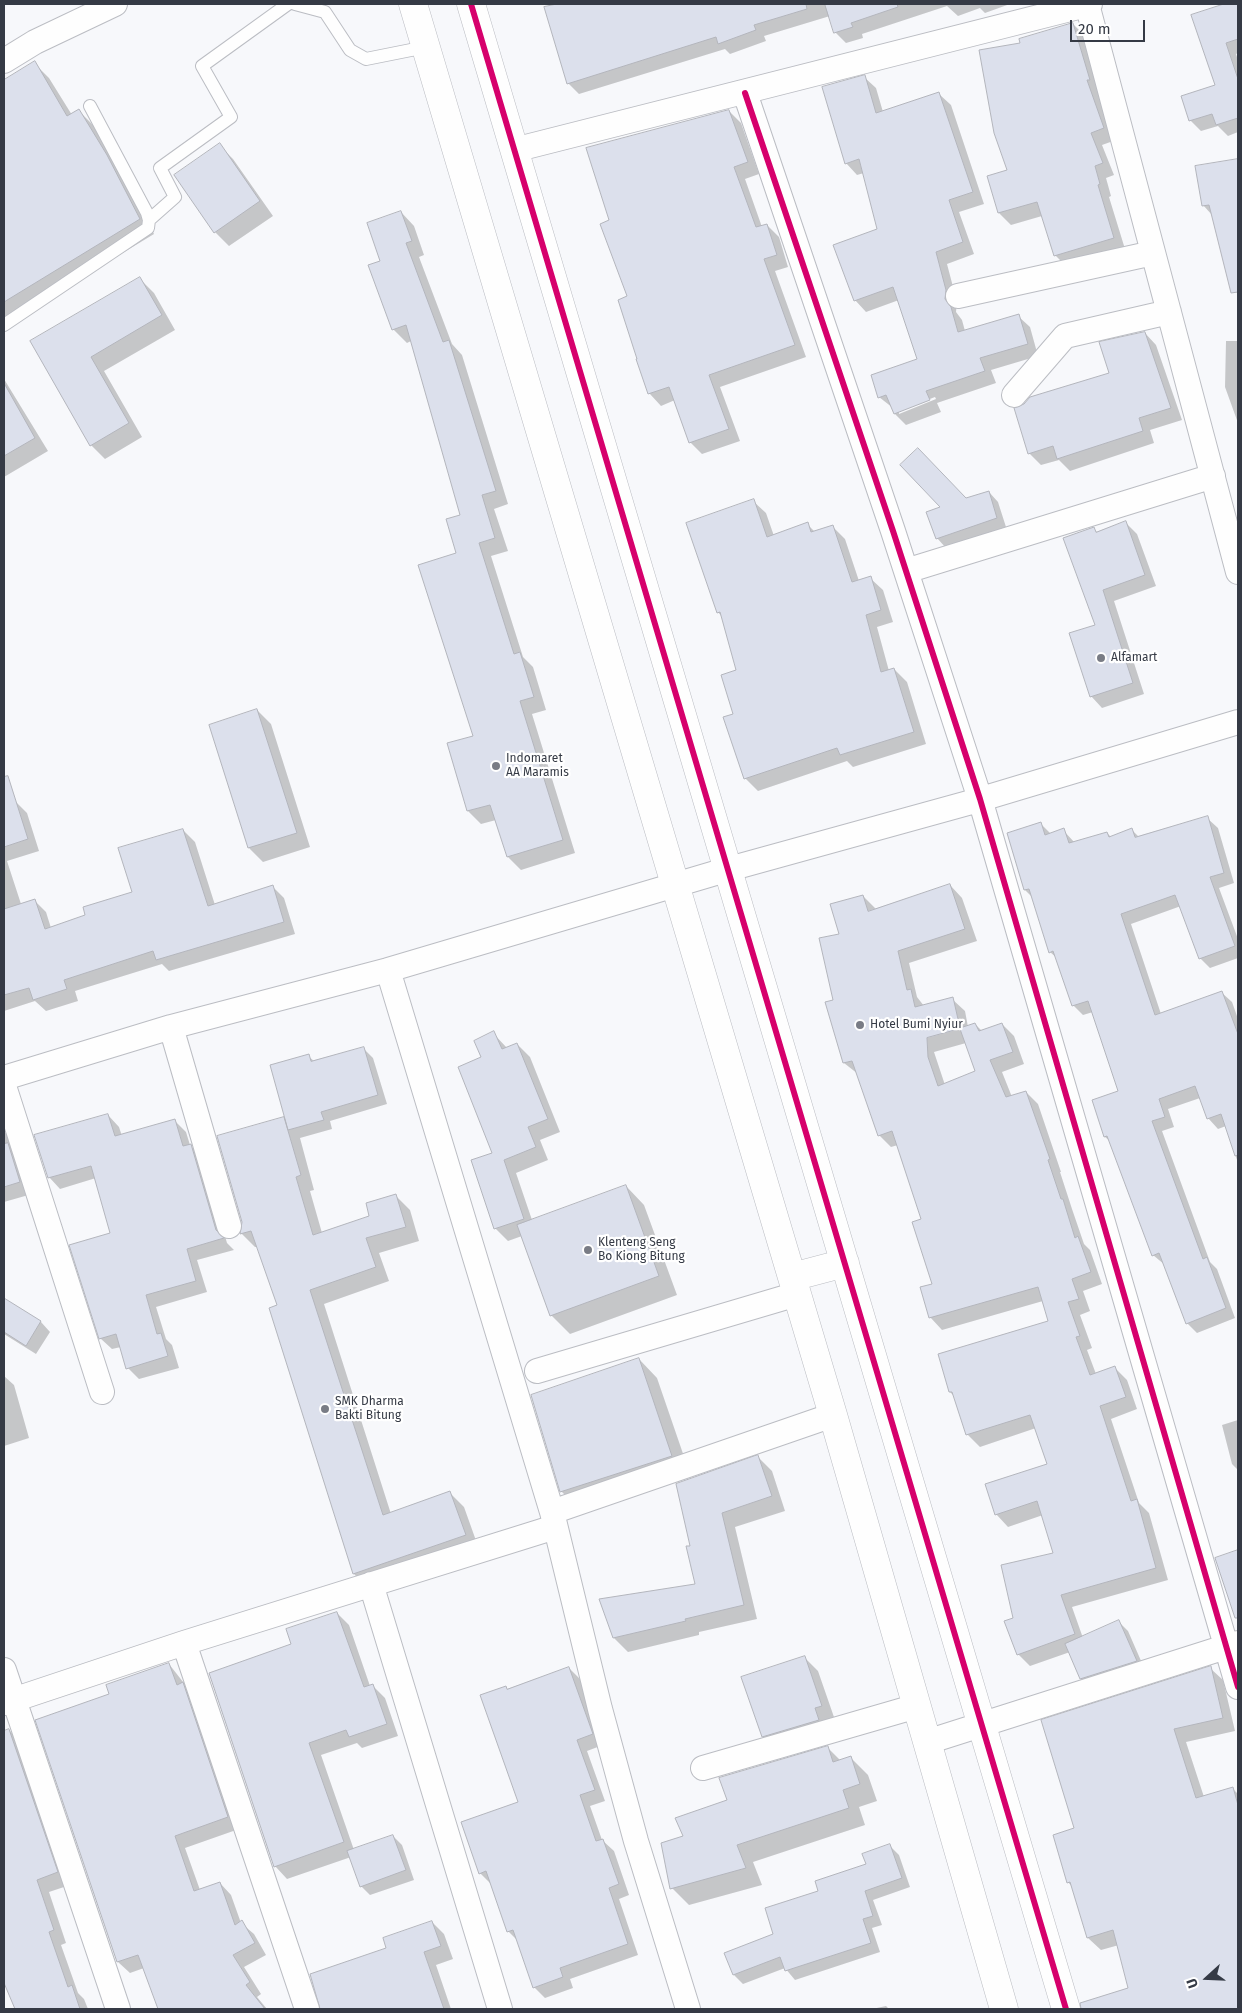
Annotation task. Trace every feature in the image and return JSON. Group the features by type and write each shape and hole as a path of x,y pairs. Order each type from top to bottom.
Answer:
{"street":[{"path":"4,61 35,42 115,4"},
{"path":"413,4 795,1285 1004,2009"},
{"path":"471,4 729,869 980,1725 1066,2009"},
{"path":"514,150 745,93 1088,4 1238,572"},
{"path":"745,93 906,571 980,799 1232,1644 1238,1687"},
{"path":"958,296 1153,253"},
{"path":"1014,395 1065,336 1169,312"},
{"path":"906,571 1213,476"},
{"path":"4,1078 171,1027 388,970 729,869 980,799 1238,722"},
{"path":"388,970 554,1519 600,1709 631,1822 688,2009"},
{"path":"171,1027 229,1226"},
{"path":"4,1086 102,1392"},
{"path":"537,1371 795,1285 845,1263"},
{"path":"9,1702 184,1643 371,1584 554,1519 833,1415"},
{"path":"371,1584 500,2009"},
{"path":"184,1643 307,2009"},
{"path":"926,1742 1232,1644"},
{"path":"4,1670 9,1702 118,2009"},
{"path":"703,1768 916,1706"}],"lane":[{"path":"149,220 175,197 160,168 231,118 202,66 288,4"},
{"path":"295,4 324,12 350,50 366,59 426,47"},
{"path":"4,325 148,228 149,220 90,106"}],"building":[{"path":"557,4 806,4 807,9 754,25 756,30 718,44 716,37 567,84 544,7"},
{"path":"825,4 897,4 898,7 851,23 853,27 834,33"},
{"path":"1224,4 1238,4 1238,39 1226,43 1238,79 1238,118 1216,125 1212,114 1189,121 1181,96 1215,85 1191,15"},
{"path":"1073,23 1090,80 1087,80 1104,128 1091,133 1103,163 1095,166 1100,184 1098,185 1114,238 1054,256 1037,202 998,213 987,176 1007,170 994,133 979,50 1020,43 1019,39"},
{"path":"35,61 67,116 79,109 107,155 140,219 4,302 4,80"},
{"path":"865,75 876,113 939,92 973,192 949,200 963,242 936,252 946,290 945,299 951,307 958,332 1019,314 1028,344 980,358 985,371 926,391 930,400 894,414 886,395 878,398 871,375 917,359 893,287 854,301 833,245 877,229 859,159 845,164 822,87"},
{"path":"729,110 748,162 734,167 756,227 767,224 777,255 764,259 795,345 709,375 729,429 689,443 669,387 648,394 618,300 627,296 600,224 609,220 586,148"},
{"path":"220,143 260,201 214,233 174,175"},
{"path":"1238,159 1238,292 1231,293 1209,205 1202,206 1195,166"},
{"path":"401,211 412,241 406,243 443,342 449,340 496,491 482,495 495,538 479,543 514,654 520,652 534,697 520,701 563,840 507,857 490,805 467,811 447,743 473,736 418,565 456,553 446,519 460,515 406,325 392,330 368,265 380,261 367,223"},
{"path":"140,277 162,315 91,357 129,423 90,446 30,341"},
{"path":"1145,332 1171,408 1139,418 1143,431 1057,459 1053,446 1028,454 1014,408 1024,404 1030,397 1109,373 1099,342"},
{"path":"4,383 35,438 4,456"},
{"path":"918,448 966,498 989,491 997,518 936,539 926,512 940,507 900,465"},
{"path":"754,499 767,537 808,522 811,532 833,525 852,582 871,576 881,610 866,615 881,672 894,668 914,732 840,755 837,748 744,779 723,717 733,714 721,675 736,670 720,612 717,613 686,523"},
{"path":"1126,521 1145,575 1103,590 1133,683 1090,697 1069,633 1095,625 1063,538 1094,527 1096,532"},
{"path":"257,709 297,833 248,848 209,725"},
{"path":"8,776 28,839 4,847 4,777"},
{"path":"1208,816 1224,873 1210,877 1235,946 1199,959 1175,895 1121,914 1155,1015 1222,991 1238,1034 1238,1155 1235,1156 1221,1114 1207,1119 1195,1086 1159,1099 1165,1117 1152,1121 1203,1259 1207,1257 1226,1308 1186,1324 1159,1253 1152,1256 1107,1136 1104,1137 1092,1100 1118,1091 1088,1001 1072,1006 1053,951 1049,953 1029,889 1024,890 1007,833 1041,822 1045,835 1064,828 1069,843 1107,832 1109,837 1132,828 1135,837"},
{"path":"183,829 208,906 273,885 284,922 156,960 153,951 64,980 67,989 33,1000 29,988 4,995 4,909 35,899 45,929 85,915 83,907 132,892 118,848"},
{"path":"950,884 965,929 898,951 907,990 911,989 915,1007 953,997 960,1028 975,1023 979,1031 1002,1023 1013,1052 990,1060 1006,1097 1026,1091 1075,1238 1078,1236 1091,1272 1072,1279 1079,1299 1068,1302 1080,1336 1076,1337 1090,1375 1115,1366 1126,1397 1100,1406 1131,1501 1137,1499 1156,1568 1061,1595 1075,1634 1017,1655 1004,1621 1013,1618 1001,1565 1053,1553 1037,1501 995,1515 985,1484 1047,1464 1030,1415 966,1435 952,1392 949,1392 938,1354 1048,1321 1038,1287 929,1318 920,1287 932,1284 912,1222 921,1219 892,1131 878,1136 852,1061 843,1063 825,1002 833,1000 819,938 839,934 830,904 863,895 868,911","holes":["960,1029 975,1071 938,1086 928,1057 927,1038"]},
{"path":"494,1031 502,1049 517,1043 548,1119 528,1127 536,1147 504,1160 524,1219 494,1229 471,1160 492,1153 458,1067 481,1057 474,1041"},
{"path":"364,1047 378,1095 321,1112 324,1120 288,1130 270,1065 309,1054 311,1061"},
{"path":"108,1114 115,1136 175,1119 183,1146 191,1144 216,1230 224,1238 187,1249 196,1281 146,1295 157,1334 161,1333 168,1356 126,1369 116,1334 99,1339 69,1245 110,1233 91,1166 48,1178 34,1135"},
{"path":"284,1117 301,1175 296,1177 313,1235 369,1216 366,1203 396,1194 406,1227 366,1238 376,1267 310,1290 383,1515 450,1491 466,1535 353,1574 269,1308 277,1305 251,1231 240,1234 242,1222 217,1136"},
{"path":"8,1143 20,1182 4,1187 4,1144"},
{"name":"Klenteng Seng Bo Kiong Bitung","path":"626,1185 659,1276 550,1316 517,1225"},
{"path":"4,1298 41,1321 26,1346 4,1332"},
{"path":"639,1358 672,1456 560,1492 531,1395"},
{"path":"758,1455 772,1496 722,1513 744,1605 613,1638 599,1599 695,1584 686,1546 690,1546 676,1484"},
{"path":"1238,1550 1238,1618 1235,1618 1215,1558"},
{"path":"337,1612 364,1687 373,1684 387,1724 349,1737 346,1730 309,1743 344,1842 274,1867 209,1673 291,1644 286,1629"},
{"path":"1119,1620 1137,1661 1080,1679 1065,1644"},
{"path":"805,1656 822,1706 815,1708 819,1720 762,1737 741,1677"},
{"path":"169,1663 177,1685 183,1682 228,1817 175,1836 194,1891 220,1882 235,1925 242,1920 255,1943 233,1955 250,1982 246,1985 265,2009 158,2009 138,1955 117,1962 35,1720 109,1694 106,1685"},
{"path":"1211,1666 1223,1718 1174,1729 1196,1798 1233,1787 1238,1805 1238,2009 1081,2009 1080,2003 1128,1988 1113,1930 1087,1938 1070,1882 1067,1883 1053,1835 1074,1828 1041,1720"},
{"path":"569,1667 593,1734 577,1740 595,1790 580,1795 596,1841 603,1839 619,1884 609,1888 628,1944 560,1968 563,1977 533,1988 513,1930 507,1932 486,1871 479,1874 461,1822 518,1802 480,1695 506,1686 507,1689"},
{"path":"9,1729 58,1872 37,1880 54,1930 49,1932 68,1987 72,1985 80,2009 15,2009 4,1983 4,1731"},
{"path":"828,1746 833,1762 851,1756 860,1784 843,1790 849,1808 737,1845 746,1868 670,1889 661,1843 683,1836 675,1818 727,1800 719,1778"},
{"path":"393,1835 406,1870 360,1887 347,1851"},
{"path":"890,1844 902,1878 865,1891 873,1916 863,1919 871,1943 785,1971 780,1957 733,1975 724,1953 773,1934 765,1908 818,1891 815,1881 866,1864 862,1854"},
{"path":"432,1921 441,1946 424,1952 444,2009 320,2009 310,1974 386,1948 383,1938"}],"cycle path":[{"path":"471,4 1066,2009"},
{"path":"745,93 893,531 980,799 1238,1687"}],"place":[{"name":"Alfamart","path":"1101,658"},
{"name":"Indomaret AA Maramis","path":"496,766"},
{"name":"Hotel Bumi Nyiur","path":"860,1025"},
{"name":"Klenteng Seng Bo Kiong Bitung","path":"588,1250"},
{"name":"SMK Dharma Bakti Bitung","path":"325,1409"}]}
